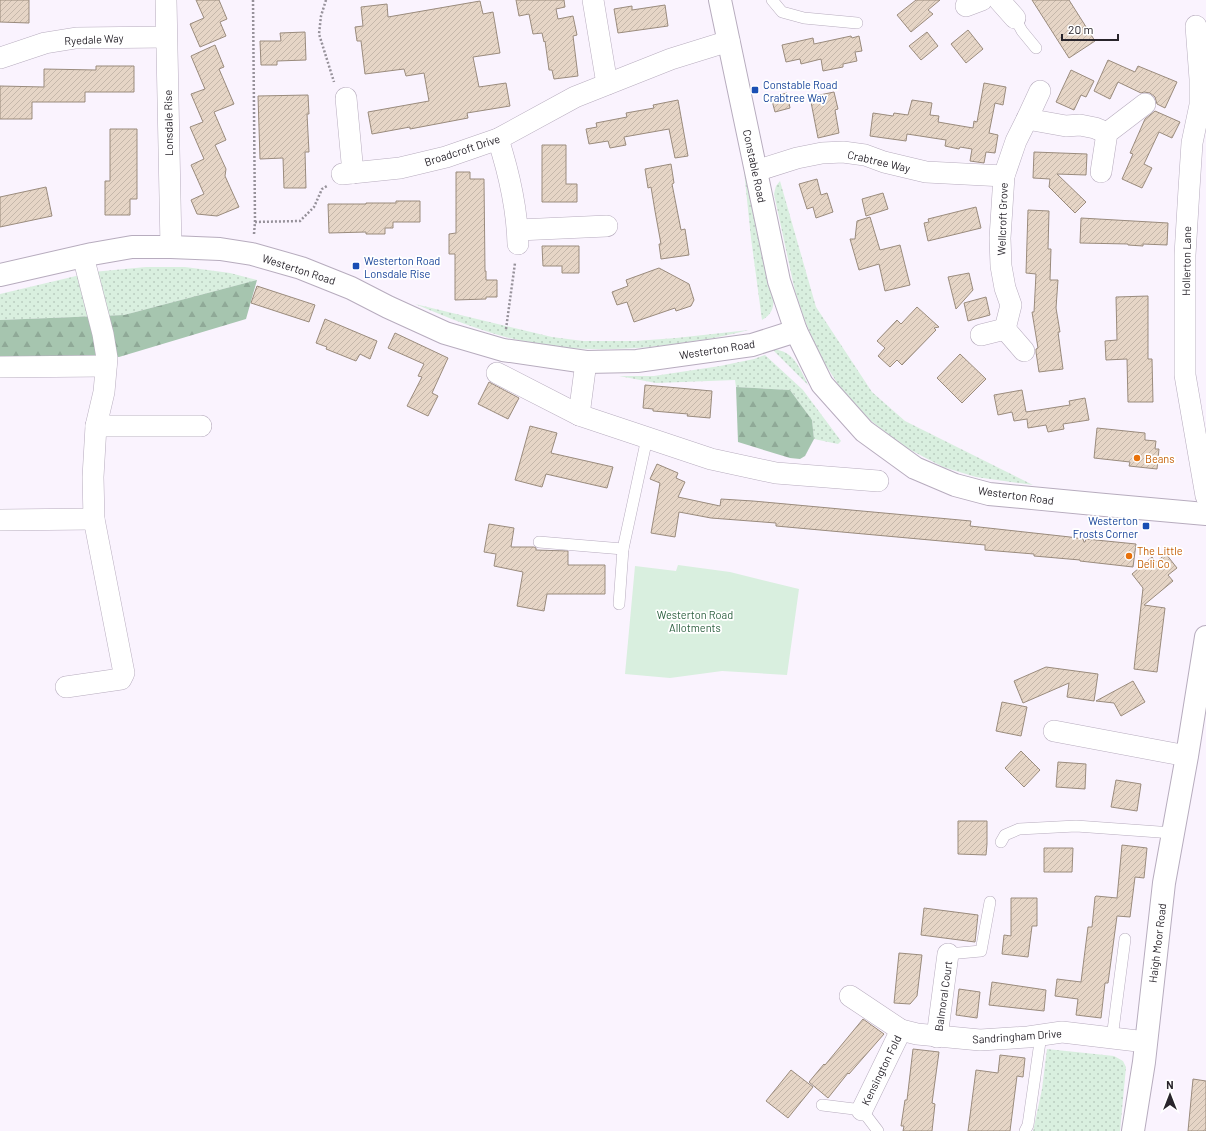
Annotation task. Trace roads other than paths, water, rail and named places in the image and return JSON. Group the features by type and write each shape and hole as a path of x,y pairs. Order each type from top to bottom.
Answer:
{"street":[{"name":"Lonsdale Rise","path":"166,0 171,247"},
{"path":"593,0 608,84"},
{"name":"Constable Road","path":"720,0 779,281 796,331"},
{"path":"999,0 1015,18"},
{"name":"Hollerton Lane","path":"1196,26 1200,79 1200,105 1192,143 1185,256 1185,375 1206,496"},
{"name":"Ryedale Way","path":"0,58 45,43 76,38 166,37"},
{"name":"Broadcroft Drive","path":"346,98 348,174 400,168 446,157 498,140 575,97 671,59 729,41"},
{"name":"Wellcroft Grove","path":"1006,329 1011,305 1005,288 1001,266 1000,238 1004,176 1016,141 1040,91"},
{"path":"1102,172 1107,133 1145,104"},
{"path":"1027,119 1066,126 1080,125 1095,128 1107,133"},
{"path":"498,140 508,169 518,237 607,226"},
{"name":"Crabtree Way","path":"756,171 797,158 822,153 843,152 865,155 884,162 926,172 1004,176"},
{"name":"Westerton Road","path":"0,275 82,256 132,247 220,248 252,254 301,268 351,288 445,333 502,350 586,362 637,361 752,345 796,331 822,384 864,432 915,468 955,485 990,494 1206,514"},
{"path":"66,687 121,680 124,673 94,519 93,477 96,426 104,392 107,358 103,334 82,256"},
{"path":"980,335 1006,329 1024,351"},
{"path":"579,415 586,362"},
{"path":"0,367 106,366"},
{"path":"497,373 579,415 711,460 776,473 878,482"},
{"path":"96,426 201,426"},
{"path":"0,520 94,519"},
{"name":"Haigh Moor Road","path":"1133,1131 1146,1042 1164,882 1187,756 1206,637"},
{"path":"1054,731 1187,756"},
{"name":"Balmoral Court","path":"937,1037 948,954"},
{"name":"Sandringham Drive","path":"850,996 901,1030 937,1037 980,1040 1062,1032 1146,1042"},
{"name":"Kensington Fold","path":"862,1110 901,1030"}],"lane":[{"path":"772,0 782,12 804,18 857,23"},
{"path":"1015,18 1022,31 1036,48"},
{"path":"619,604 623,549 647,438"},
{"path":"539,542 623,549"},
{"path":"1001,842 1005,835 1018,829 1076,826 1173,833"},
{"path":"948,954 981,951 990,902"},
{"path":"1112,1038 1125,939"},
{"path":"1025,1131 1028,1125 1041,1035"},
{"path":"822,1105 862,1110 878,1131"}],"place":[{"name":"Constable Road Crabtree Way","path":"755,90"},
{"name":"Westerton Road Lonsdale Rise","path":"356,266"},
{"name":"Beans","path":"1137,458"},
{"name":"Westerton Frosts Corner","path":"1146,526"},
{"name":"The Little Deli Co","path":"1129,556"}],"park label":[{"name":"Westerton Road Allotments","path":"695,620"}]}
